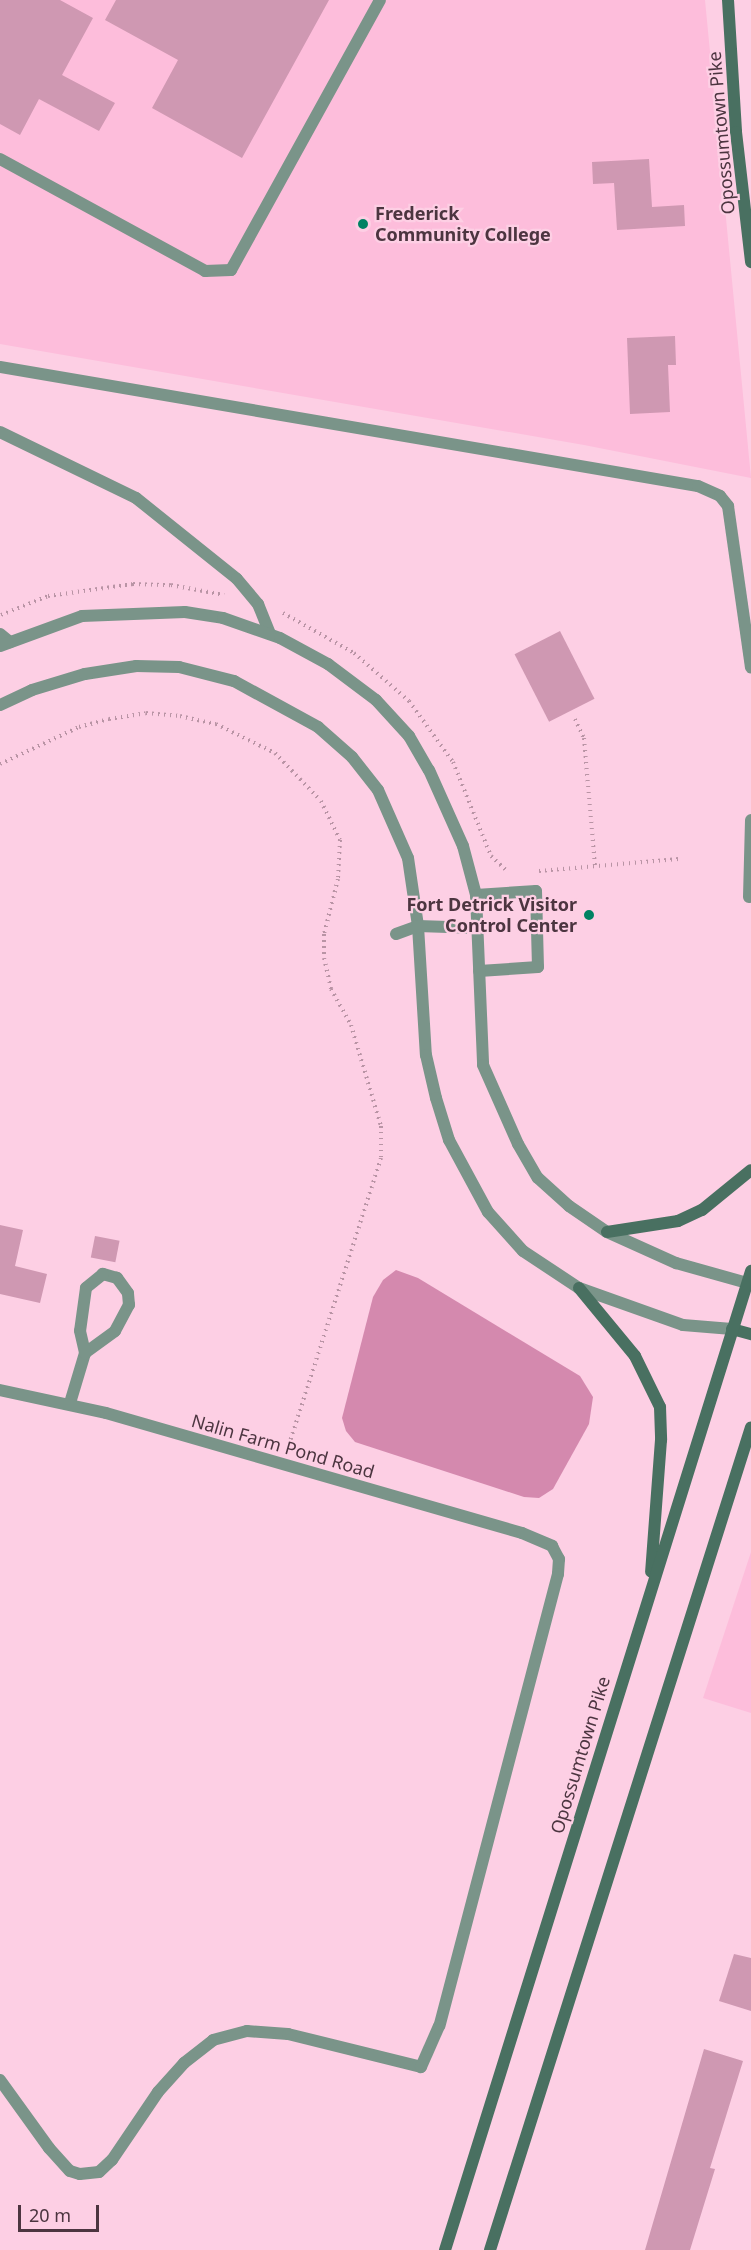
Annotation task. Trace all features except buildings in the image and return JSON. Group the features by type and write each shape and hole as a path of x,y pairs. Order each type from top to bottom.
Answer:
{"main road":[{"name":"Opossumtown Pike","path":"728,0 736,132 751,262"},
{"path":"607,1232 678,1221 694,1214 727,1192 751,1170"},
{"name":"Opossumtown Pike","path":"445,2250 732,1329 750,1280"},
{"path":"579,1288 635,1356 660,1407 661,1440 650,1593"},
{"path":"732,1329 751,1334"},
{"path":"489,2250 751,1427"}],"street":[{"path":"0,159 205,271 231,270 380,0"},
{"path":"0,367 698,486 720,496 728,506 751,667"},
{"path":"0,432 136,498 237,579 258,604 270,634"},
{"path":"3,641 82,615 146,612 223,618 270,634 328,664 376,700 409,736 463,846 476,895 483,1065 518,1144 538,1178 607,1232 676,1263 750,1280"},
{"path":"0,705 32,690 85,674 136,666 178,667 234,681 270,698 318,727 352,757 378,790 408,858 418,926 426,1055 448,1140 488,1212 523,1251 579,1288 683,1326 732,1329"},
{"path":"749,897 751,820"},
{"path":"476,895 536,891 538,967 479,971"},
{"path":"396,934 418,926 478,928"},
{"path":"69,1403 84,1353 80,1330 86,1288 103,1274 117,1278 129,1293 129,1305 115,1331 84,1353"},
{"name":"Nalin Farm Pond Road","path":"0,1390 69,1403 282,1466 522,1533 552,1546 560,1559 439,2026 421,2067 288,2034 247,2031 213,2040 184,2063 158,2092 112,2160 99,2172 80,2174 70,2171 49,2148 0,2080"}],"path":[{"path":"0,615 48,596 89,589 133,584 192,588"},
{"path":"330,637 384,675 431,728 472,800 494,862 508,872 519,872"},
{"path":"0,764 69,731 109,719 146,713 216,724 275,753 321,801 340,840 338,879 324,934 324,958 332,989 351,1025 381,1126 381,1158 282,1466"},
{"path":"575,719 584,738 595,866"},
{"path":"530,872 678,859"}],"shaded area":[{"name":"Frederick Community College","path":"0,0 705,0 751,478 584,445 0,344"},
{"path":"396,1270 418,1278 580,1376 593,1397 589,1424 553,1489 539,1498 524,1497 355,1442 346,1431 342,1418 373,1297 383,1280"},
{"path":"751,1552 751,1713 703,1698"}],"place":[{"name":"Frederick Community College","path":"363,224"},
{"name":"Fort Detrick Visitor Control Center","path":"589,915"}]}
